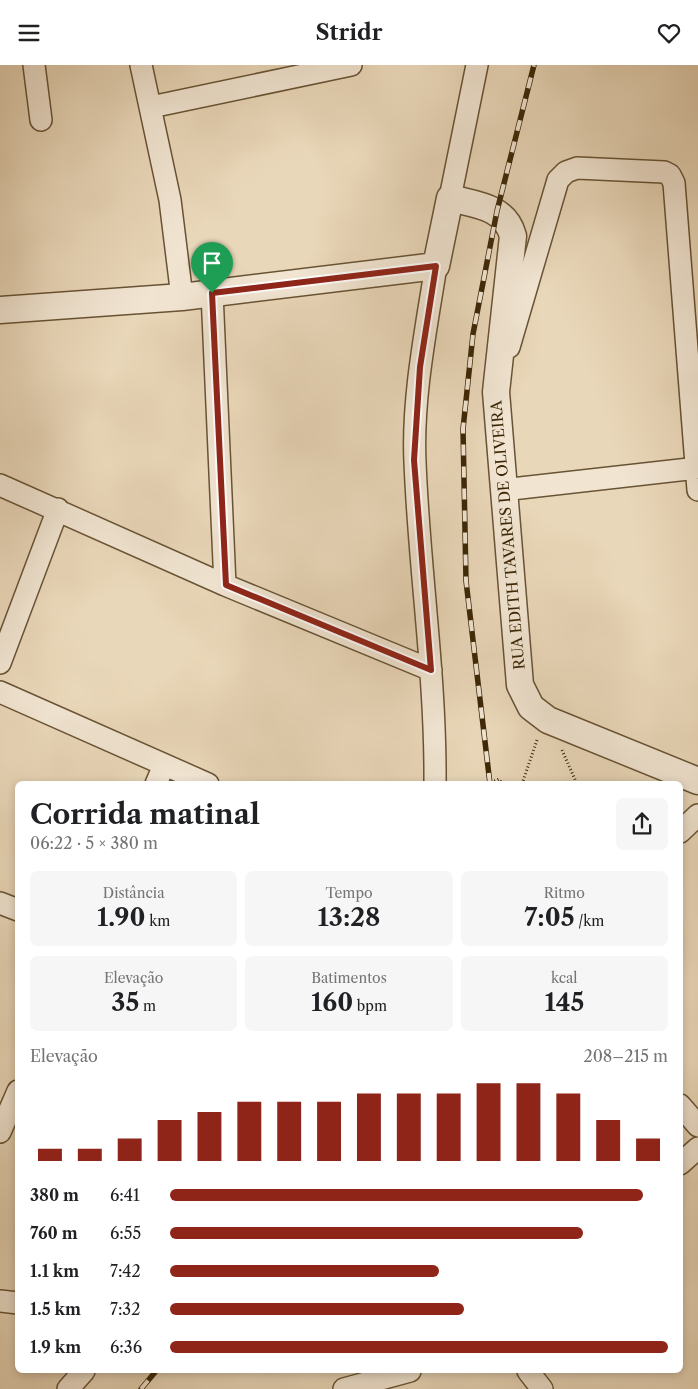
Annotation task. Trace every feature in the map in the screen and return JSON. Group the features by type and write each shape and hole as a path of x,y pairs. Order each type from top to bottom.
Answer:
{"street":[{"path":"34,65 42,121"},
{"path":"142,65 170,200 182,297"},
{"path":"151,107 351,65"},
{"path":"435,781 431,670 414,460 420,367 436,266 477,65"},
{"name":"RUA EDITH TAVARES DE OLIVEIRA","path":"549,720 532,707 520,685 502,490 496,392 558,180 566,172 577,169 664,172 670,175 674,183 697,468"},
{"path":"450,198 497,211 507,220 513,236 496,392"},
{"path":"0,310 182,297 436,266"},
{"path":"212,293 226,585"},
{"path":"502,490 697,468 698,490"},
{"path":"0,485 58,509 226,585 431,670"},
{"path":"0,663 58,509"},
{"path":"0,692 160,774 194,781"},
{"path":"549,720 698,781"},
{"path":"683,828 698,815"},
{"path":"0,903 15,910"},
{"path":"0,1132 12,1099"},
{"path":"683,1161 698,1148"},
{"path":"0,1301 15,1303"},
{"path":"68,1389 82,1373"},
{"path":"344,1389 403,1373"},
{"path":"394,1389 408,1373"}],"path":[{"path":"523,781 539,732 549,720 576,781"}],"railway":[{"path":"490,781 466,581 463,429 473,334 497,211 534,65"},
{"path":"141,1389 154,1373"}],"route":[{"path":"436,266 420,367 414,460 431,670 226,585 212,293 436,266"}]}
